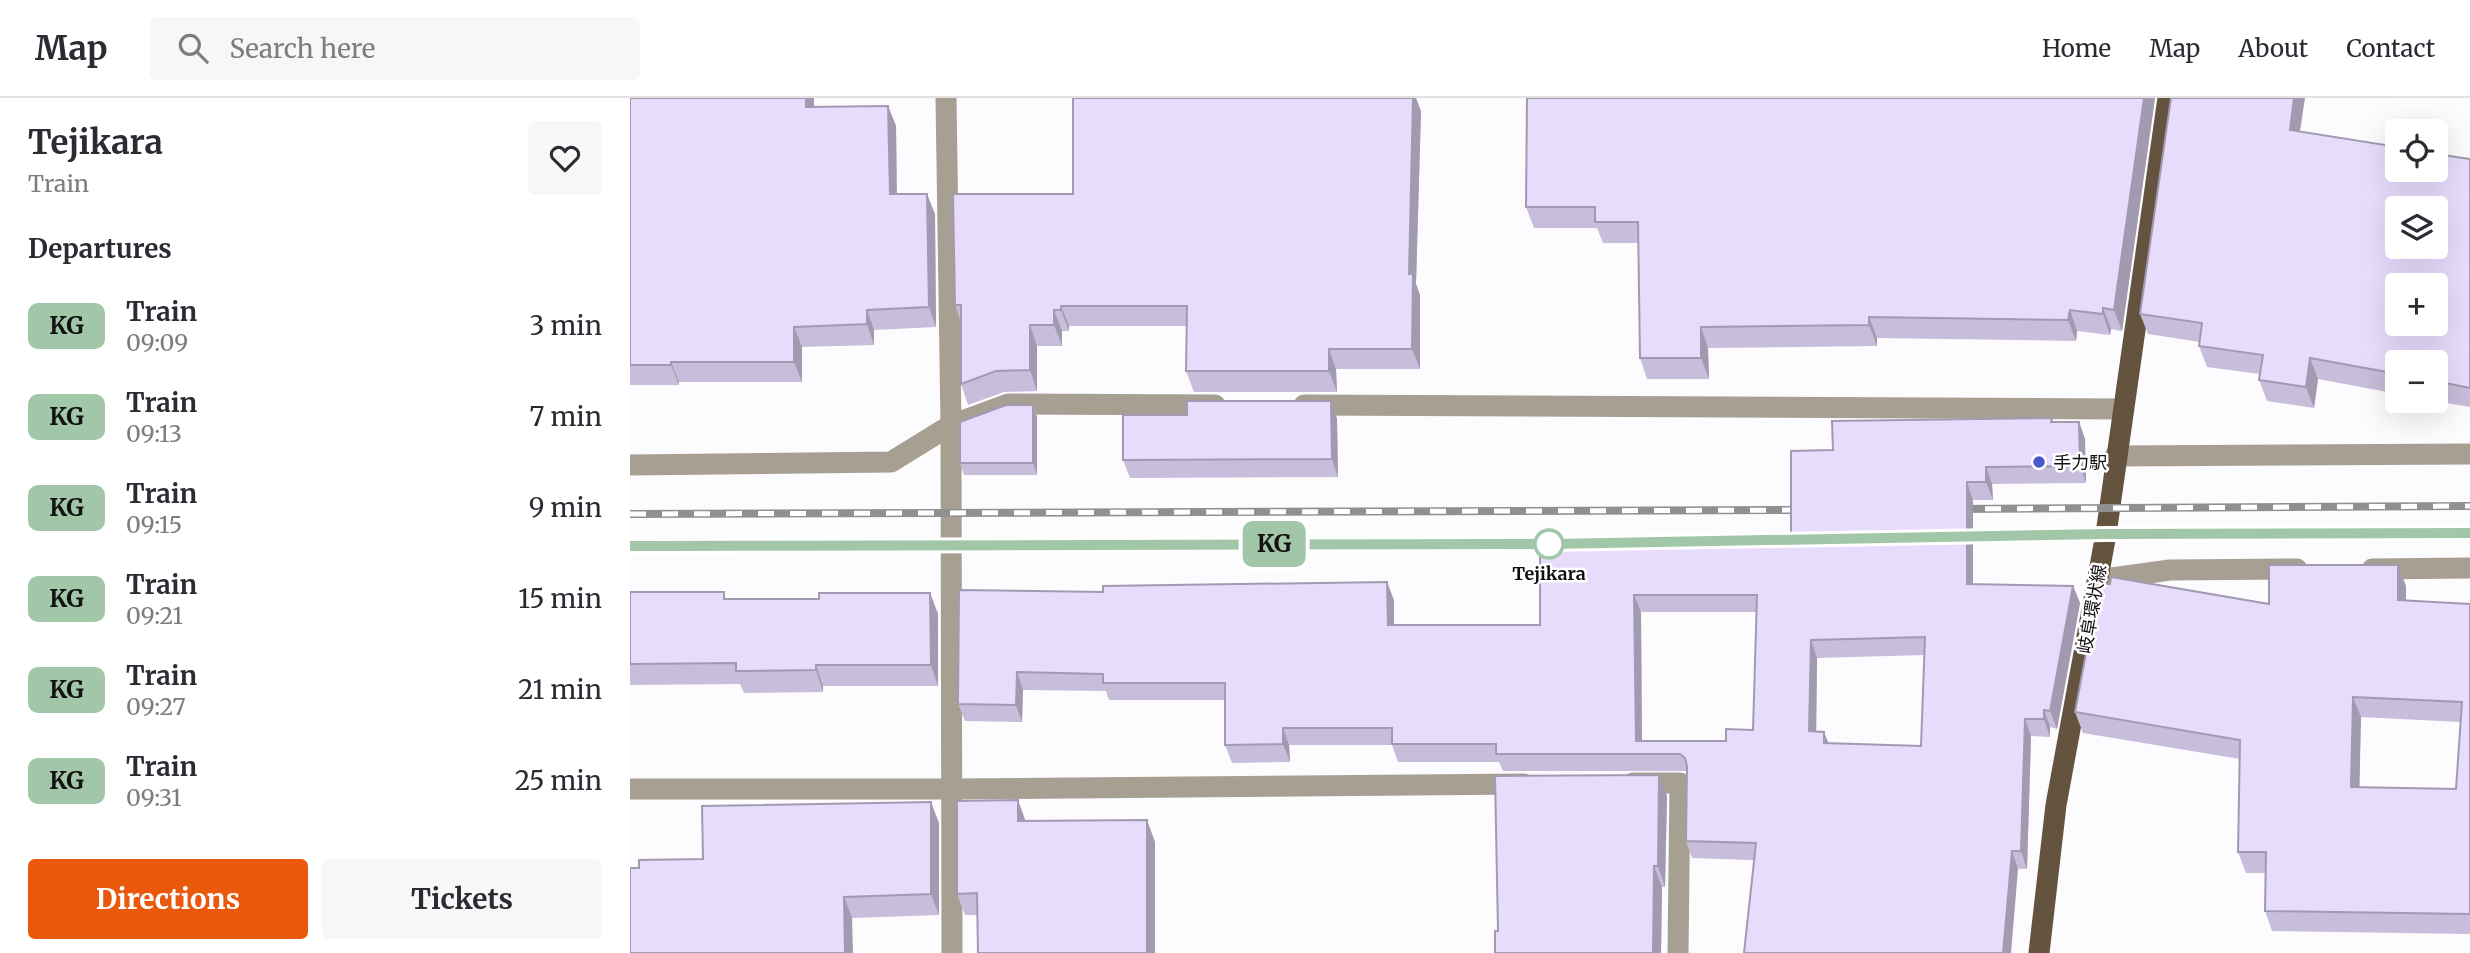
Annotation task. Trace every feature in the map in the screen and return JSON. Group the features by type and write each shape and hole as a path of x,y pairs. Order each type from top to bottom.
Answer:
{"main road":[{"name":"岐阜環状線","path":"2039,953 2056,805 2106,534 2168,98"}],"street":[{"path":"946,98 954,789 952,953"},
{"path":"630,465 891,462 951,425 1007,404 1230,405"},
{"path":"1286,405 2122,409"},
{"path":"2115,456 2470,454"},
{"path":"2347,569 2470,568"},
{"path":"2097,580 2170,570 2320,569"},
{"path":"1611,783 1680,783 1678,953"},
{"path":"630,789 1541,784"}],"building":[{"path":"630,98 806,98 806,107 888,106 890,194 927,194 929,307 867,310 867,324 794,327 794,362 671,362 671,365 630,365"},
{"path":"1073,98 1413,98 1409,274 1413,274 1412,349 1329,349 1329,371 1186,371 1187,306 1061,306 1061,310 1054,310 1054,325 1030,325 1030,370 996,371 961,384 961,305 955,305 953,194 1073,194"},
{"path":"1527,98 2144,98 2114,310 2103,308 2103,314 2070,310 2068,320 1869,317 1869,325 1701,327 1701,358 1640,358 1638,222 1595,222 1595,207 1526,207"},
{"path":"2171,98 2294,98 2290,130 2385,145 2385,182 2448,182 2448,156 2470,159 2470,388 2448,383 2448,350 2385,350 2385,372 2310,358 2306,387 2259,380 2263,355 2199,346 2202,323 2140,314"},
{"path":"1187,401 1331,401 1332,459 1123,460 1123,415 1187,415"},
{"path":"1006,405 1033,405 1033,463 960,463 960,422"},
{"path":"2052,418 2051,422 2079,422 2080,466 1986,467 1986,482 1967,482 1967,584 2073,586 2050,711 2044,710 2044,719 2025,719 2021,851 2012,851 2003,953 1744,953 1756,843 1686,841 1687,766 1685,758 1680,754 1496,754 1496,744 1392,744 1392,728 1283,728 1283,744 1225,745 1225,683 1103,683 1103,674 1017,672 1016,705 958,704 959,590 1103,592 1103,586 1387,582 1388,625 1540,625 1540,542 1791,539 1791,451 1833,450 1832,421","holes":["1634,595 1757,595 1753,730 1726,729 1726,741 1636,741","1925,637 1921,746 1824,743 1824,732 1809,731 1811,640"]},
{"path":"2269,565 2398,565 2398,600 2470,604 2470,914 2265,911 2266,852 2238,852 2240,740 2075,712 2099,584 2110,584 2111,577 2269,604","holes":["2353,697 2462,702 2456,789 2351,787"]},
{"path":"630,592 724,592 724,599 819,599 819,593 930,593 931,665 816,665 816,670 736,671 736,663 630,664"},
{"path":"1659,775 1653,953 1495,953 1495,931 1498,931 1495,776"},
{"path":"1018,800 1018,821 1147,820 1147,953 978,953 977,893 957,894 957,801"},
{"path":"931,802 931,894 844,897 845,953 630,953 630,868 639,868 639,860 703,859 702,806"}],"railway":[{"path":"1953,509 2470,506"},
{"path":"630,514 1809,510"},
{"path":"1956,537 2470,533"},
{"path":"1760,540 1809,539"},
{"path":"630,546 1560,543"}],"train":[{"name":"KG","path":"630,546 1551,544 2106,534 2470,533"}],"place":[{"name":"手力駅","path":"2039,462"},
{"name":"Tejikara","path":"1549,544"}]}
